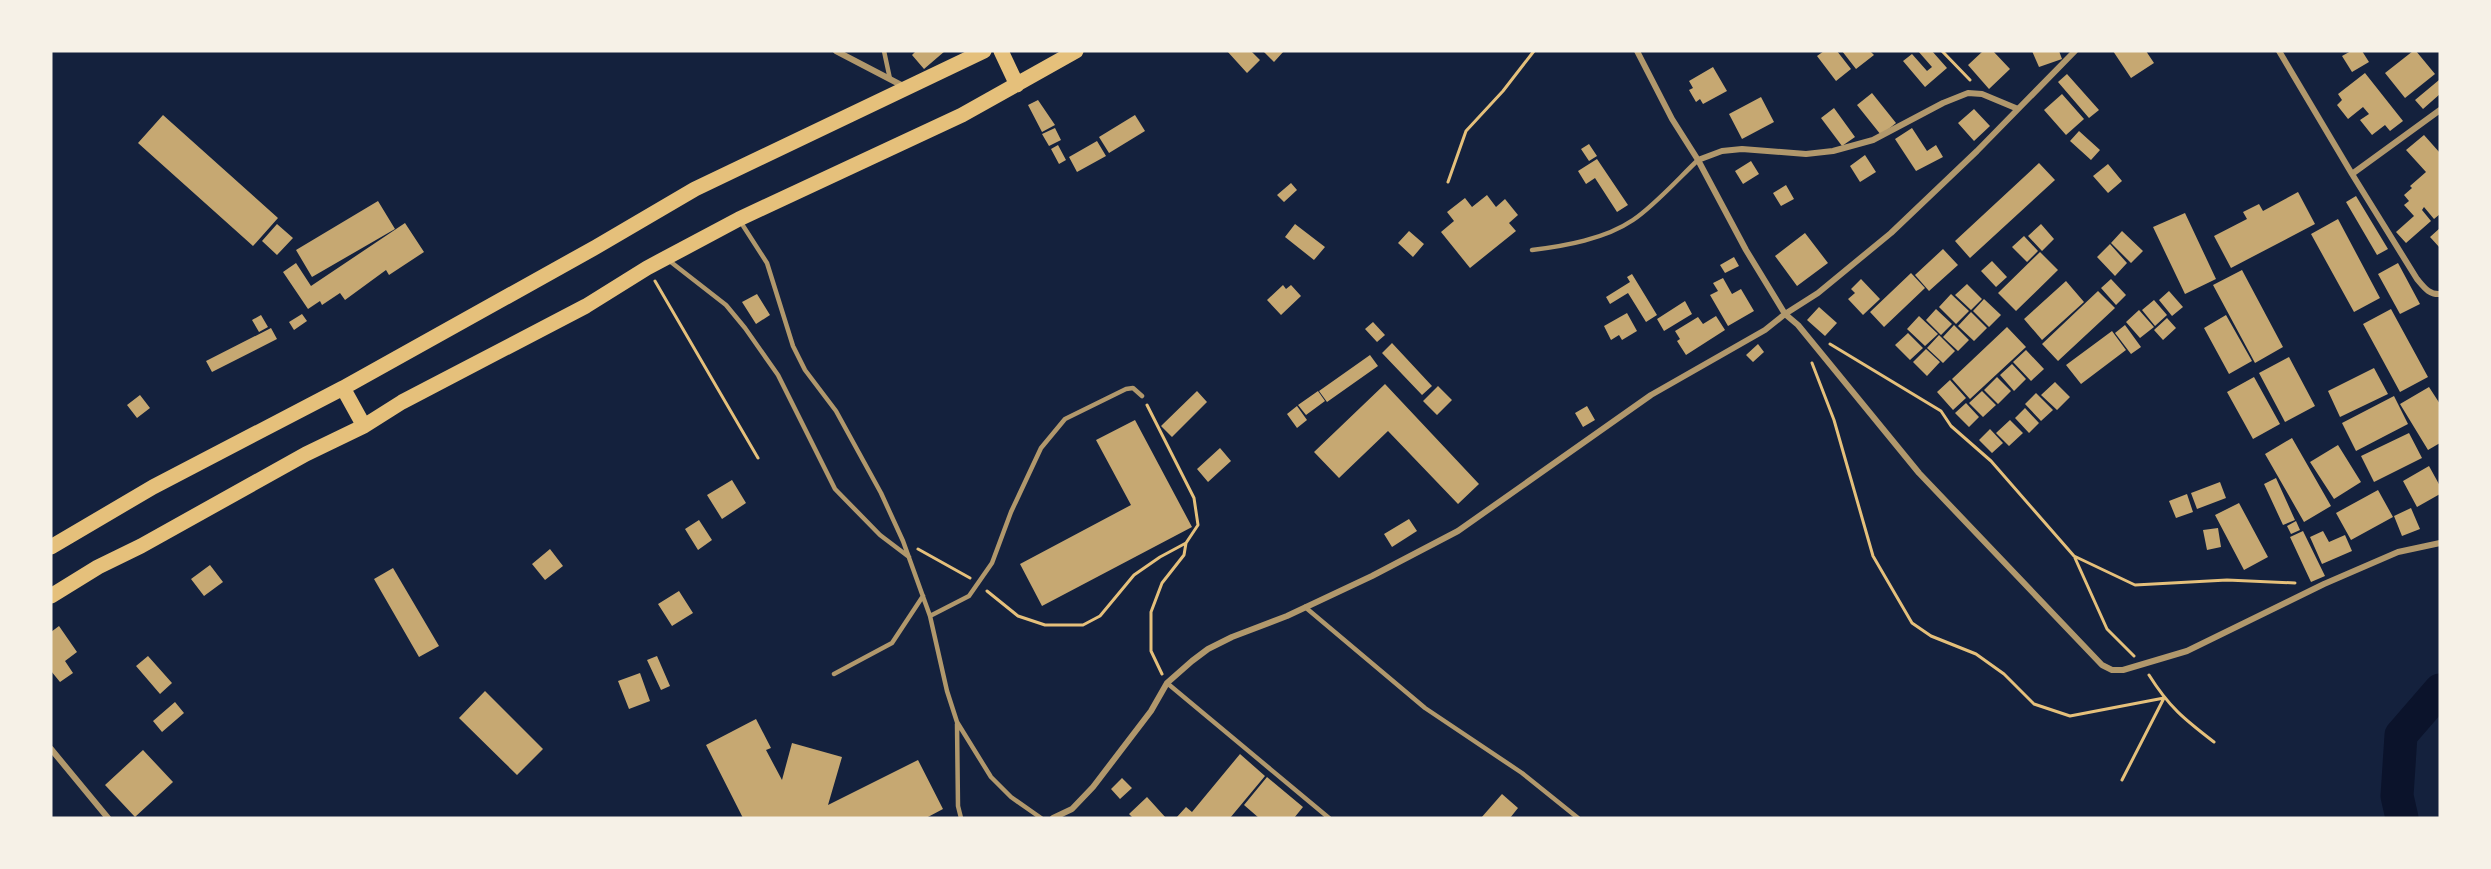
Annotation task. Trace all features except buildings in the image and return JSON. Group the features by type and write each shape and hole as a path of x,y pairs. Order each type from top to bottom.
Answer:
{"highway":[{"path":"51,547 153,488 343,388 695,189 984,51"},
{"path":"1001,51 1017,85"},
{"path":"51,596 98,567 364,426 402,402 586,306 647,268 739,219 962,115 1076,51"},
{"path":"343,388 364,426"}],"street":[{"path":"836,51 906,87"},
{"path":"1637,51 1672,119 1698,160 1746,250 1785,314 1798,325 1919,473 2102,665 2112,670 2123,670 2187,651 2324,584 2398,552 2440,543"},
{"path":"1053,818 1072,809 1093,787 1151,711 1167,683 1208,649 1372,576 1458,531 1651,395 1765,330 1818,293 1891,232 2075,51"},
{"path":"2279,51 2417,279 2426,290 2434,295 2440,294"},
{"path":"1698,160 1722,151 1742,149 1806,154 1833,151 1873,140 1968,93 1982,94 2018,109"},
{"path":"2352,174 2440,110"},
{"path":"51,749 108,818"}],"lane":[{"path":"884,51 890,79"},
{"path":"1532,250 1603,235 1632,221 1698,160"},
{"path":"739,219 767,263 792,346 805,370 836,411 881,492 903,541 930,616 947,691 957,722 991,777 1011,797 1041,818"},
{"path":"666,258 726,305 745,328 778,375 835,489 880,535 909,557"},
{"path":"930,616 969,596 992,564 1011,512 1041,448 1065,418 1126,389 1133,388 1142,396"},
{"path":"834,674 892,643 923,596"},
{"path":"1305,607 1329,630 1425,708 1522,773 1578,818"},
{"path":"1167,683 1329,818"},
{"path":"957,722 958,806 961,818"}],"path":[{"path":"1448,182 1466,131 1503,91 1534,51"},
{"path":"1942,51 1982,94"},
{"path":"647,268 758,458"},
{"path":"1828,343 1941,411 1951,426 1990,461 2074,556 2135,585 2227,580 2324,584"},
{"path":"1810,357 1834,420 1873,556 1912,623 1931,636 1976,654 2004,674 2034,704 2070,716 2164,698 2121,780"},
{"path":"1142,396 1194,498 1198,525 1186,543 1184,555 1162,583 1151,612 1151,651 1167,683"},
{"path":"903,541 978,583 997,602 1018,616 1045,625 1083,625 1100,616 1134,575 1186,543"}],"waterway":[{"path":"2402,818 2397,796 2401,735 2440,690"}]}
